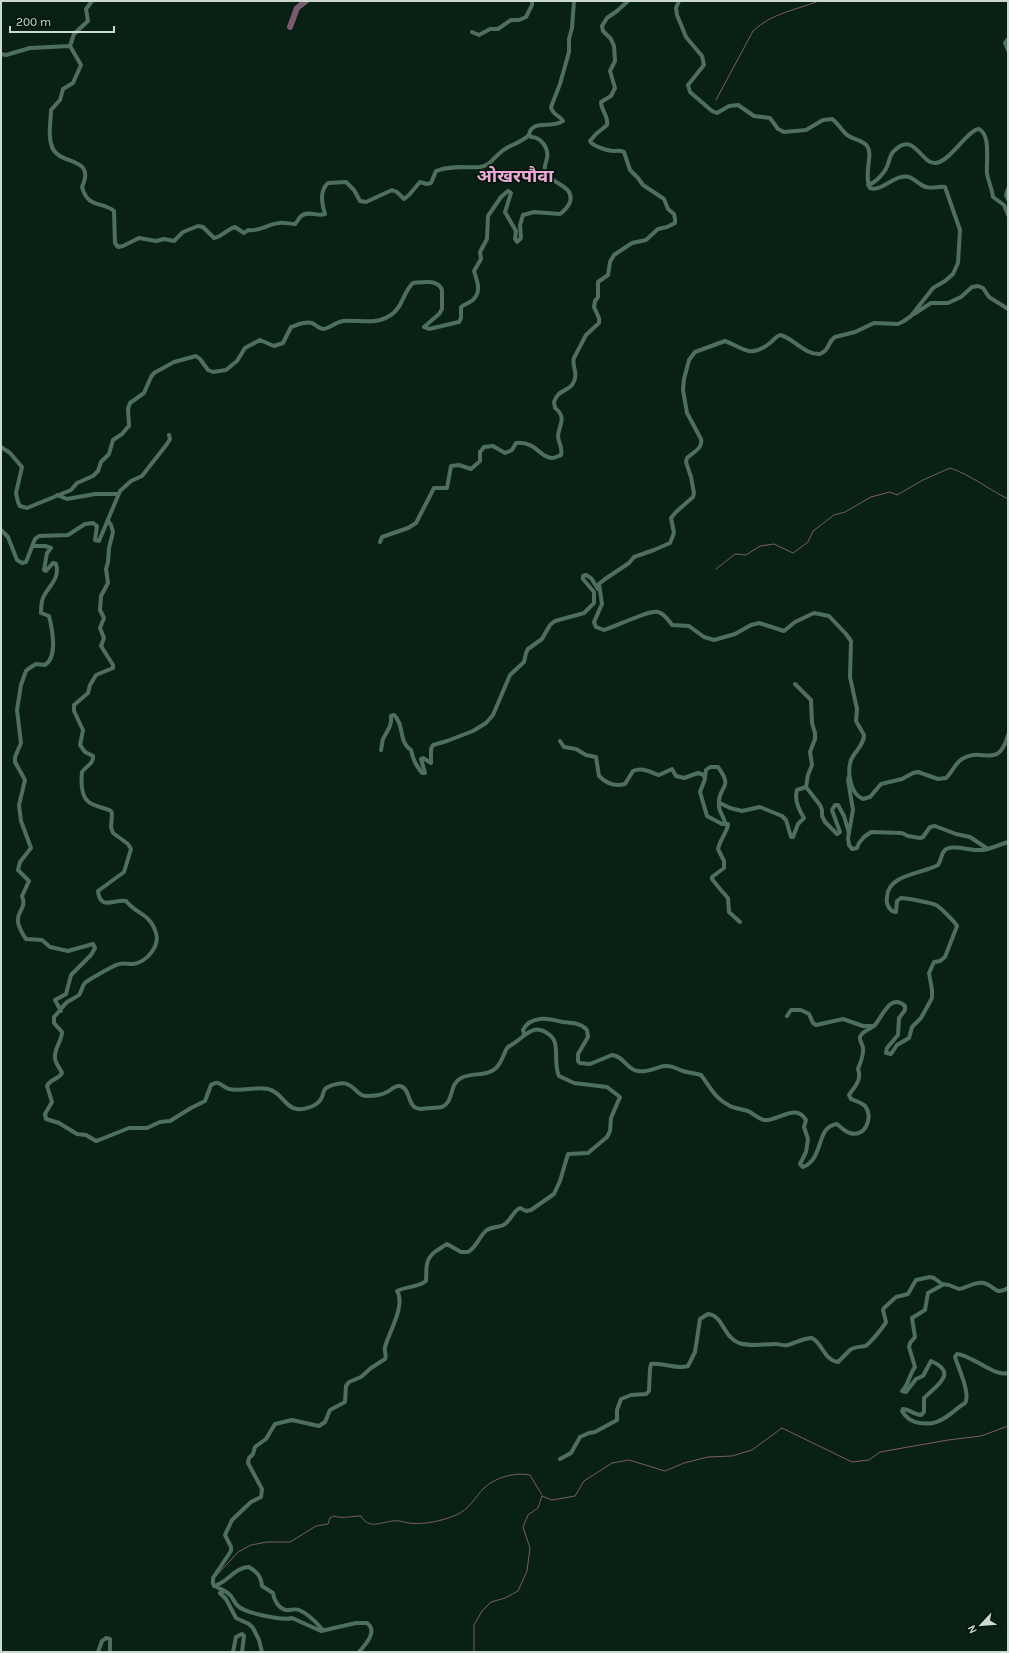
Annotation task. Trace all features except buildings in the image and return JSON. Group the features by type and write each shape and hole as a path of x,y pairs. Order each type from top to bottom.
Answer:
{"street":[{"path":"92,1 86,9 88,21 74,34 70,46 81,65 73,83 63,89 60,100 50,110 51,144 57,154 73,160 82,167 86,174 82,187 86,198 114,211 115,242 118,247 139,238 156,241 164,239 174,241 183,232 198,226 203,227 214,238 219,237 229,229 235,227 244,233 248,230 258,230 266,226 279,223 295,224 302,216 306,214 322,216 325,214 322,198 325,186 328,183 346,182 350,185 360,201 366,202 392,190 404,199 420,182 428,184 431,183 436,171 445,168 484,166 493,161 504,150 522,141 529,135 530,130 535,125 547,126 559,124 563,121 554,114 551,107 560,84 569,52 569,39 572,28 574,1"},
{"path":"472,32 479,35 490,29 498,29 511,20 519,20 526,17 532,5 532,1"},
{"path":"380,542 382,537 408,528 416,523 434,488 447,488 451,466 459,465 471,469 480,461 480,452 484,446 493,446 506,452 512,450 516,443 523,443 532,446 549,458 553,459 561,455 562,450 558,438 562,418 555,408 554,402 560,392 570,387 573,383 576,371 573,361 574,358 586,335 599,323 599,318 594,306 598,297 599,280 608,275 611,260 614,255 632,242 646,240 658,229 675,223 676,219 674,214 668,209 664,199 643,185 630,170 624,152 620,150 613,151 593,146 590,141 607,125 607,120 601,102 611,96 615,88 610,71 616,61 614,46 611,39 603,31 602,26 607,18 628,1"},
{"path":"679,1 676,8 676,15 686,37 702,56 704,65 688,85 690,92 712,111 717,113 729,106 738,105 754,116 770,118 781,131 806,130 823,120 832,119 837,122 848,136 858,139 866,145 869,152 868,186"},
{"path":"1008,39 1005,43 1008,50"},
{"path":"1,54 6,55 30,48 70,46"},
{"path":"868,186 876,182 887,168 892,153 900,146 905,144 914,147 931,162 935,163 957,148 971,132 979,129 984,133 987,140 987,174 992,188 993,197 1004,205 1008,215"},
{"path":"1,447 10,453 22,466 16,493 20,506 27,508 74,488 78,483 96,473 101,462 110,451 113,440 122,434 129,426 128,409 130,403 144,393 151,376 166,365 196,356 200,358 208,370 213,372 226,370 237,361 245,348 248,346 260,340 274,346 283,343 291,327 305,322 312,323 321,329 325,329 336,323 344,321 374,322 391,315 399,308 407,290 414,283 437,283 442,290 442,309 439,314 424,327 429,329 459,322 462,307 475,298 478,288 479,284 474,272 481,259 480,252 487,239 488,216 504,193 508,191 511,193 505,212 516,231 515,239 517,242 521,238 520,225 523,215 534,212 560,214 569,203 570,195 566,189 545,172 544,167 548,154 543,144 539,138 531,137 529,135"},
{"path":"868,186 873,189 877,189 892,180 906,176 914,178 927,188 945,187 948,194 959,228 958,263 948,279 933,288 911,316"},
{"path":"1008,189 1006,195 1008,200"},
{"path":"988,849 970,837 956,834 935,826 930,827 923,837 920,838 908,836 902,833 871,832 864,837 855,849 852,849 849,845 849,834 853,814 848,780 852,760 861,745 864,735 856,721 857,709 850,677 851,641 829,616 814,613 795,622 784,631 764,624 755,624 735,634 718,640 704,637 688,626 672,625 664,615 656,612 642,615 604,630 596,627 594,622 602,604 599,589 599,584 601,581 629,563 634,557 670,543 674,533 671,518 693,497 693,485 686,458 701,447 702,444 701,439 687,413 683,385 689,360 695,352 725,341 744,351 757,350 770,343 780,335 789,338 812,353 820,354 828,349 833,338 835,337 855,332 874,323 898,324 931,303 948,303 964,295 972,287 978,286 983,288 989,297 1008,309"},
{"path":"1,530 8,537 17,560 22,563 26,562 35,540 39,536 68,535 89,522 97,526 95,540 99,541 118,494 123,487 131,481 142,476 167,444 170,439 169,435"},
{"path":"57,495 67,499 95,494 118,494"},
{"path":"108,521 113,532 106,569 108,583 101,596 100,610 104,618 100,628 104,638 101,646 113,665 113,668 96,676 90,685 88,693 74,705 74,711 83,730 80,745 81,749 94,758 82,772 83,780 81,786 89,803 111,811 112,830 116,836 128,844 130,849 124,872 98,891 99,898 101,901 112,903 123,900 126,901 137,912 150,919 157,938 154,950 146,958 135,964 124,963 115,965 85,983 80,993 65,1004 61,1011 54,1017 53,1020 62,1032 62,1037 56,1049 55,1058 62,1073 60,1077 49,1082 48,1084 52,1099 52,1104 45,1117 48,1121 60,1123 78,1134 86,1135 96,1141 110,1137 128,1128 147,1128 160,1122 174,1119 191,1108 206,1101 211,1085 216,1082 229,1089 246,1090 267,1088 280,1095 292,1108 296,1109 302,1109 316,1104 322,1098 324,1090 334,1085 345,1083 349,1084 360,1094 366,1096 383,1094 397,1086 400,1086 406,1090 412,1105 417,1108 442,1107 449,1101 452,1088 456,1082 470,1074 485,1074 495,1069 503,1060 507,1048 528,1031 535,1029 551,1036 555,1042 557,1071 559,1076 574,1083 607,1086 619,1095 618,1103 611,1118 609,1134 588,1153 568,1154 560,1180 552,1196 537,1204 531,1210 526,1211 520,1208 517,1210 505,1224 493,1227 486,1231 472,1250 461,1252 447,1244 430,1255 426,1271 426,1281 415,1287 405,1287 397,1291 400,1294 399,1305 391,1334 385,1347 385,1360 371,1368 361,1377 349,1382 346,1386 345,1402 330,1410 322,1424 317,1426 292,1420 277,1423 266,1439 254,1447 253,1454 249,1458 248,1462 262,1489 261,1497 251,1502 230,1522 225,1535 231,1547 231,1551 213,1578 212,1582 214,1586 228,1593 237,1605 243,1609 280,1619 287,1620 292,1618 323,1631 356,1623 367,1623 371,1628 371,1634 359,1652"},
{"path":"32,546 44,546 51,548 47,553 44,570 46,571 53,563 56,564 57,568 53,584 44,594 41,606 41,613 49,616 51,626 53,645 50,659 45,665 36,664 28,669 21,684 17,710 21,743 15,757 15,762 25,780 19,805 21,821 31,848 20,862 18,870 29,881 22,896 25,902 18,916 18,921 26,939 42,940 50,946 68,950 89,944 93,944 95,948 92,955 71,975 66,994 55,1000 61,1011"},
{"path":"381,750 383,739 388,732 391,716 394,715 402,731 402,740 411,750 412,759 422,773 425,773 421,759 423,758 431,763 431,749 433,745 480,728 490,719 498,706 510,675 524,662 528,649 542,639 550,625 555,621 584,612 594,603 594,592 583,576 586,575 591,578 599,589"},
{"path":"795,684 811,700 812,723 815,733 814,742 810,752 812,765 808,775 806,787 820,805 824,822 837,834 840,832 832,810 834,805 838,804 844,816 849,834"},
{"path":"850,772 850,778 854,791 860,798 868,799 878,786 885,783 902,779 918,772 942,779 949,776 958,762 963,758 976,755 990,757 997,755 1003,748 1008,735"},
{"path":"560,741 564,747 576,749 586,755 596,758 599,776 612,784 625,784 633,771 639,769 652,771 659,775 672,769 678,777 690,777 698,773 704,775 704,778"},
{"path":"725,824 725,820 719,813 719,796 726,786 722,773 718,767 710,767 706,770 700,792 707,816 722,824 725,824 728,824 728,828 722,836 718,849 724,861 724,868 712,877 728,898 730,912 740,922"},
{"path":"719,804 721,803 730,808 742,811 760,807 782,816 786,820 789,834 793,837 798,824 804,818 798,806 796,792 797,790 806,787"},
{"path":"524,1034 523,1030 528,1024 544,1018 581,1025 587,1030 588,1037 578,1054 578,1062 580,1063 590,1064 612,1055 621,1058 637,1071 648,1071 663,1066 672,1066 683,1071 701,1075 711,1091 724,1103 734,1108 748,1111 759,1118 767,1120 789,1113 799,1114 806,1120 804,1127 808,1139 806,1152 800,1164 803,1167 809,1164 815,1156 826,1128 837,1124 845,1131 853,1134 862,1130 868,1123 870,1115 864,1105 851,1099 849,1095 860,1076 858,1069 861,1064 863,1049 859,1038 860,1035 874,1026 887,1006 894,1003 904,1004 905,1010 899,1018 898,1035 887,1048 886,1053 890,1054 897,1045 909,1038 912,1027 921,1018 932,998 929,973 932,965 934,962 940,961 945,957 956,926 953,920 939,907 930,903 901,898 897,901 896,912 892,911 887,904 889,889 900,879 938,865 944,851 948,848 968,848 980,852 1008,842"},
{"path":"787,1016 791,1010 800,1009 809,1014 813,1023 816,1025 843,1019 863,1026 874,1026"},
{"path":"560,1459 571,1453 580,1437 595,1432 617,1420 617,1410 621,1399 631,1395 646,1394 649,1391 651,1364 662,1364 681,1368 688,1366 695,1352 700,1319 708,1314 714,1316 727,1335 738,1342 754,1346 778,1344 783,1346 812,1338 817,1342 828,1358 838,1362 850,1350 871,1342 878,1330 884,1327 886,1322 883,1310 884,1308 896,1297 908,1294 916,1280 930,1277 959,1289 979,1283 987,1284 996,1291 1002,1291 1008,1288"},
{"path":"944,1284 928,1293 925,1310 912,1318 915,1337 910,1343 909,1347 915,1367 910,1373 908,1383 902,1391 906,1392 916,1379 923,1376 931,1361 942,1368 945,1374 944,1379 924,1398 924,1412 921,1415 912,1414 903,1408 902,1411 904,1415 914,1422 932,1424 944,1418 953,1410 965,1403 968,1395 956,1363 955,1357 957,1354 980,1362 997,1372 1003,1374 1008,1373"},
{"path":"214,1586 242,1568 249,1567 258,1574 262,1581 262,1586 273,1593 277,1603 286,1610 301,1610 323,1631"},
{"path":"223,1591 220,1593 226,1599 236,1618 249,1624 252,1628 259,1640 262,1652"},
{"path":"234,1652 236,1638 242,1634 244,1636 242,1652"},
{"path":"98,1652 102,1641 106,1638 110,1639 110,1652"}],"waterway":[{"path":"290,27 297,8 306,1"},
{"path":"716,100 753,31 760,25 776,16 819,1"},
{"path":"716,569 735,554 746,555 760,546 774,544 793,553 808,542 813,531 834,515 845,512 871,497 890,492 897,495 923,480 950,468 965,474 1008,499"},
{"path":"474,1652 474,1625 482,1611 491,1602 505,1598 518,1591 527,1571 530,1548 523,1527 528,1515 538,1508 542,1496 552,1500 575,1496 584,1481 612,1463 629,1460 665,1471 684,1463 708,1457 732,1456 752,1450 782,1428 852,1462 869,1460 880,1452 948,1440 981,1436 1008,1426"},
{"path":"216,1576 238,1552 251,1545 267,1542 290,1542 316,1526 328,1524 330,1518 334,1516 361,1516 364,1520 371,1524 395,1521 408,1523 427,1523 439,1521 461,1513 472,1503 484,1488 494,1481 506,1476 518,1474 530,1475 542,1495"}],"district":[{"name":"ओखरपौवा","path":"515,176"}]}
